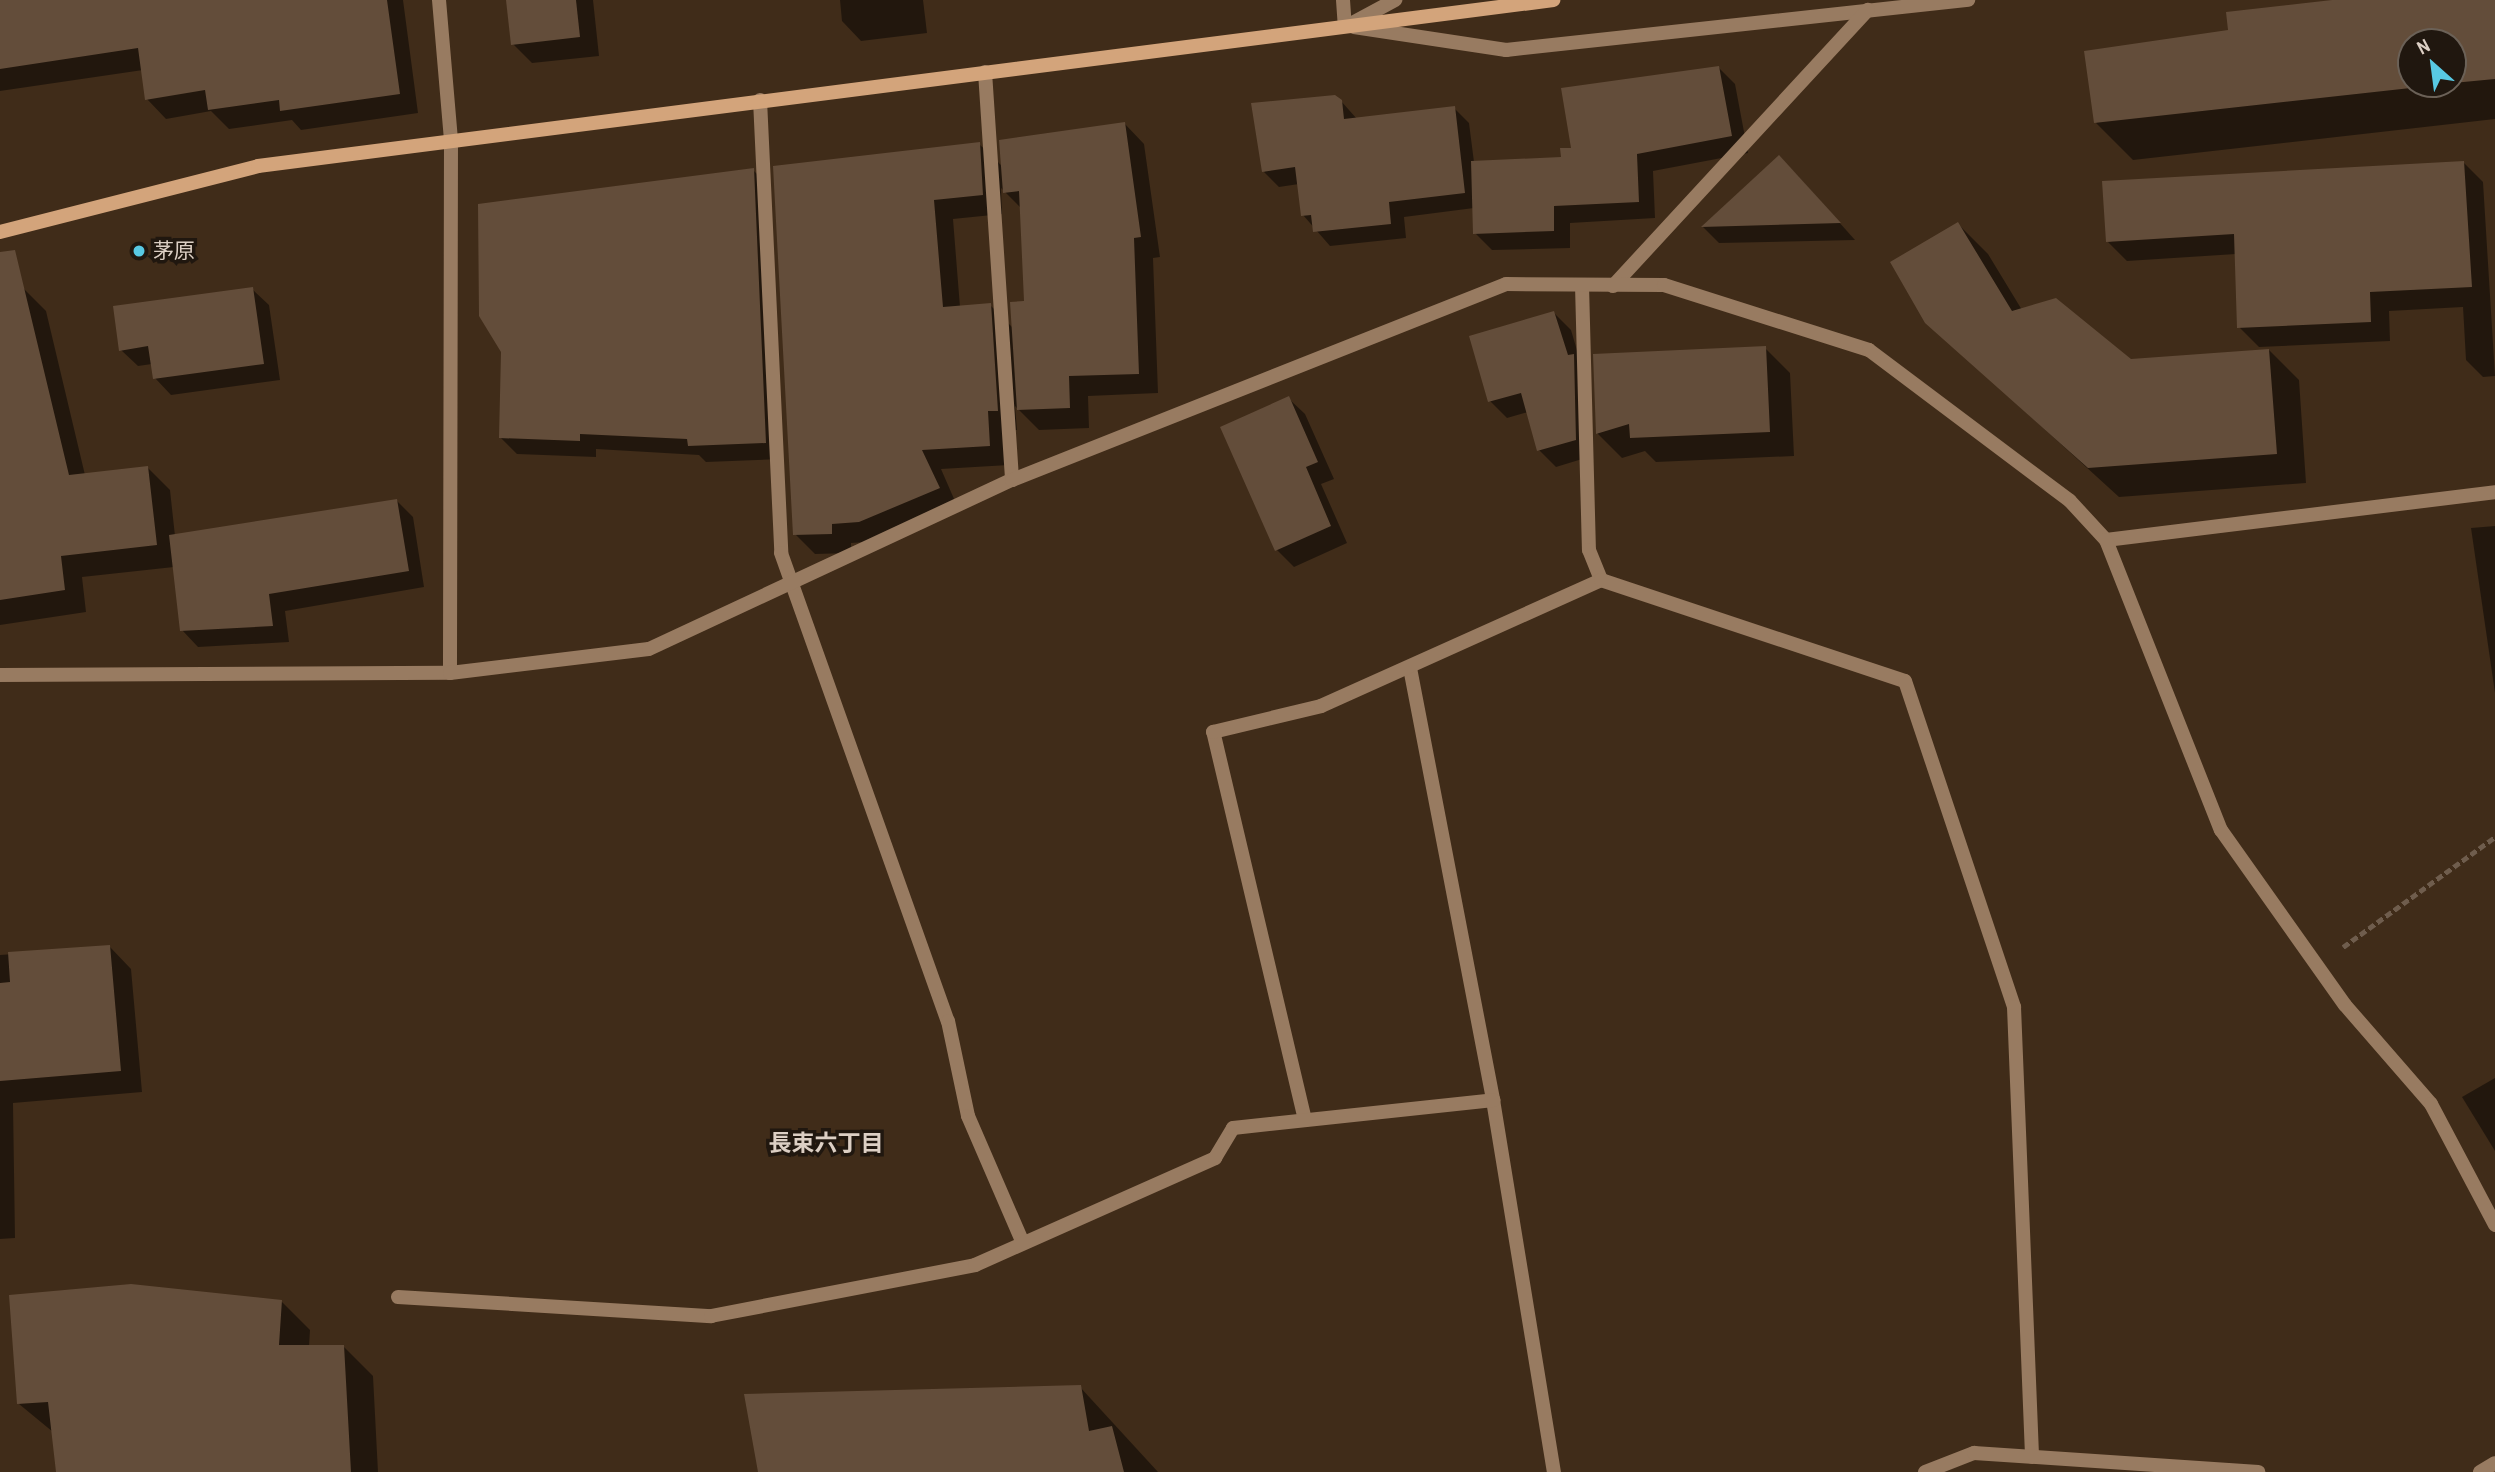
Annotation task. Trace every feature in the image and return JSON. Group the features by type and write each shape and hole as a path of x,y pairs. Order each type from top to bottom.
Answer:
{"street":[{"path":"439,0 452,139 450,673"},
{"path":"1343,0 1345,26"},
{"path":"1345,26 1395,0"},
{"path":"0,232 258,166 452,139 1553,0"},
{"path":"1345,26 1506,50 1968,0"},
{"path":"1613,286 1868,10"},
{"path":"985,72 1012,480"},
{"path":"760,100 781,553 789,583 948,1021 968,1116 1023,1243"},
{"path":"0,675 450,673 649,649 1012,480 1506,284 1664,285 1869,350 2070,501 2106,540 2221,830 2317,965 2431,1104 2495,1225"},
{"path":"1582,285 1588,550 1601,580"},
{"path":"2106,540 2495,492"},
{"path":"1305,1120 1213,732 1321,706 1601,580 1905,681 2014,1007 2032,1457"},
{"path":"1409,667 1493,1100 1554,1472"},
{"path":"398,1297 711,1316 975,1265 1215,1158 1233,1128 1493,1100"},
{"path":"1925,1472 1974,1453 2258,1472"},
{"path":"2480,1472 2495,1463"}],"path":[{"path":"2317,965 2495,838"}],"building":[{"path":"0,0 387,0 400,94 280,111 279,100 208,110 205,90 145,100 138,48 0,69"},
{"path":"506,0 576,0 580,37 511,45"},
{"path":"2332,0 2495,0 2495,79 2467,82 2467,28 2397,28 2397,90 2094,123 2084,51 2228,30 2226,12"},
{"path":"1719,66 1732,136 1637,154 1639,202 1554,206 1554,231 1473,234 1471,161 1561,157 1560,148 1571,148 1561,88"},
{"path":"1335,95 1342,100 1344,119 1455,106 1465,193 1389,202 1391,224 1313,232 1311,215 1301,216 1295,167 1262,172 1251,103"},
{"path":"1125,122 1141,237 1134,238 1139,374 1069,376 1070,408 1017,410 1010,302 1024,301 1019,191 1003,193 999,140"},
{"path":"980,142 983,195 934,200 943,307 991,303 998,411 988,411 990,446 922,450 940,488 859,522 832,524 832,534 793,535 773,166"},
{"path":"1779,155 1841,223 1701,227"},
{"path":"2464,161 2472,287 2370,292 2371,322 2237,328 2234,234 2106,242 2102,181"},
{"path":"754,168 766,443 688,446 687,439 580,434 580,441 499,438 501,352 479,316 478,204"},
{"path":"1958,222 2012,311 2056,298 2131,359 2269,349 2277,454 2088,468 1925,323 1890,262"},
{"path":"15,250 69,475 148,466 157,545 61,556 65,590 0,600 0,252"},
{"path":"253,287 264,364 153,379 148,346 119,351 113,306"},
{"path":"1554,311 1568,355 1574,354 1576,440 1537,451 1521,393 1488,402 1469,336"},
{"path":"1766,346 1770,432 1630,438 1629,424 1596,434 1593,354"},
{"path":"1289,396 1318,462 1306,467 1331,526 1275,551 1220,427"},
{"path":"397,499 409,571 269,594 273,626 180,631 169,535"},
{"path":"110,945 121,1071 0,1081 0,983 10,982 8,952"},
{"path":"131,1284 282,1300 279,1345 344,1345 351,1472 56,1472 48,1402 17,1404 9,1295"},
{"path":"1081,1385 1089,1431 1112,1426 1124,1472 758,1472 744,1394"}],"place":[{"name":"茅原","path":"139,251"}],"district":[{"name":"長束六丁目","path":"826,1143"}]}
